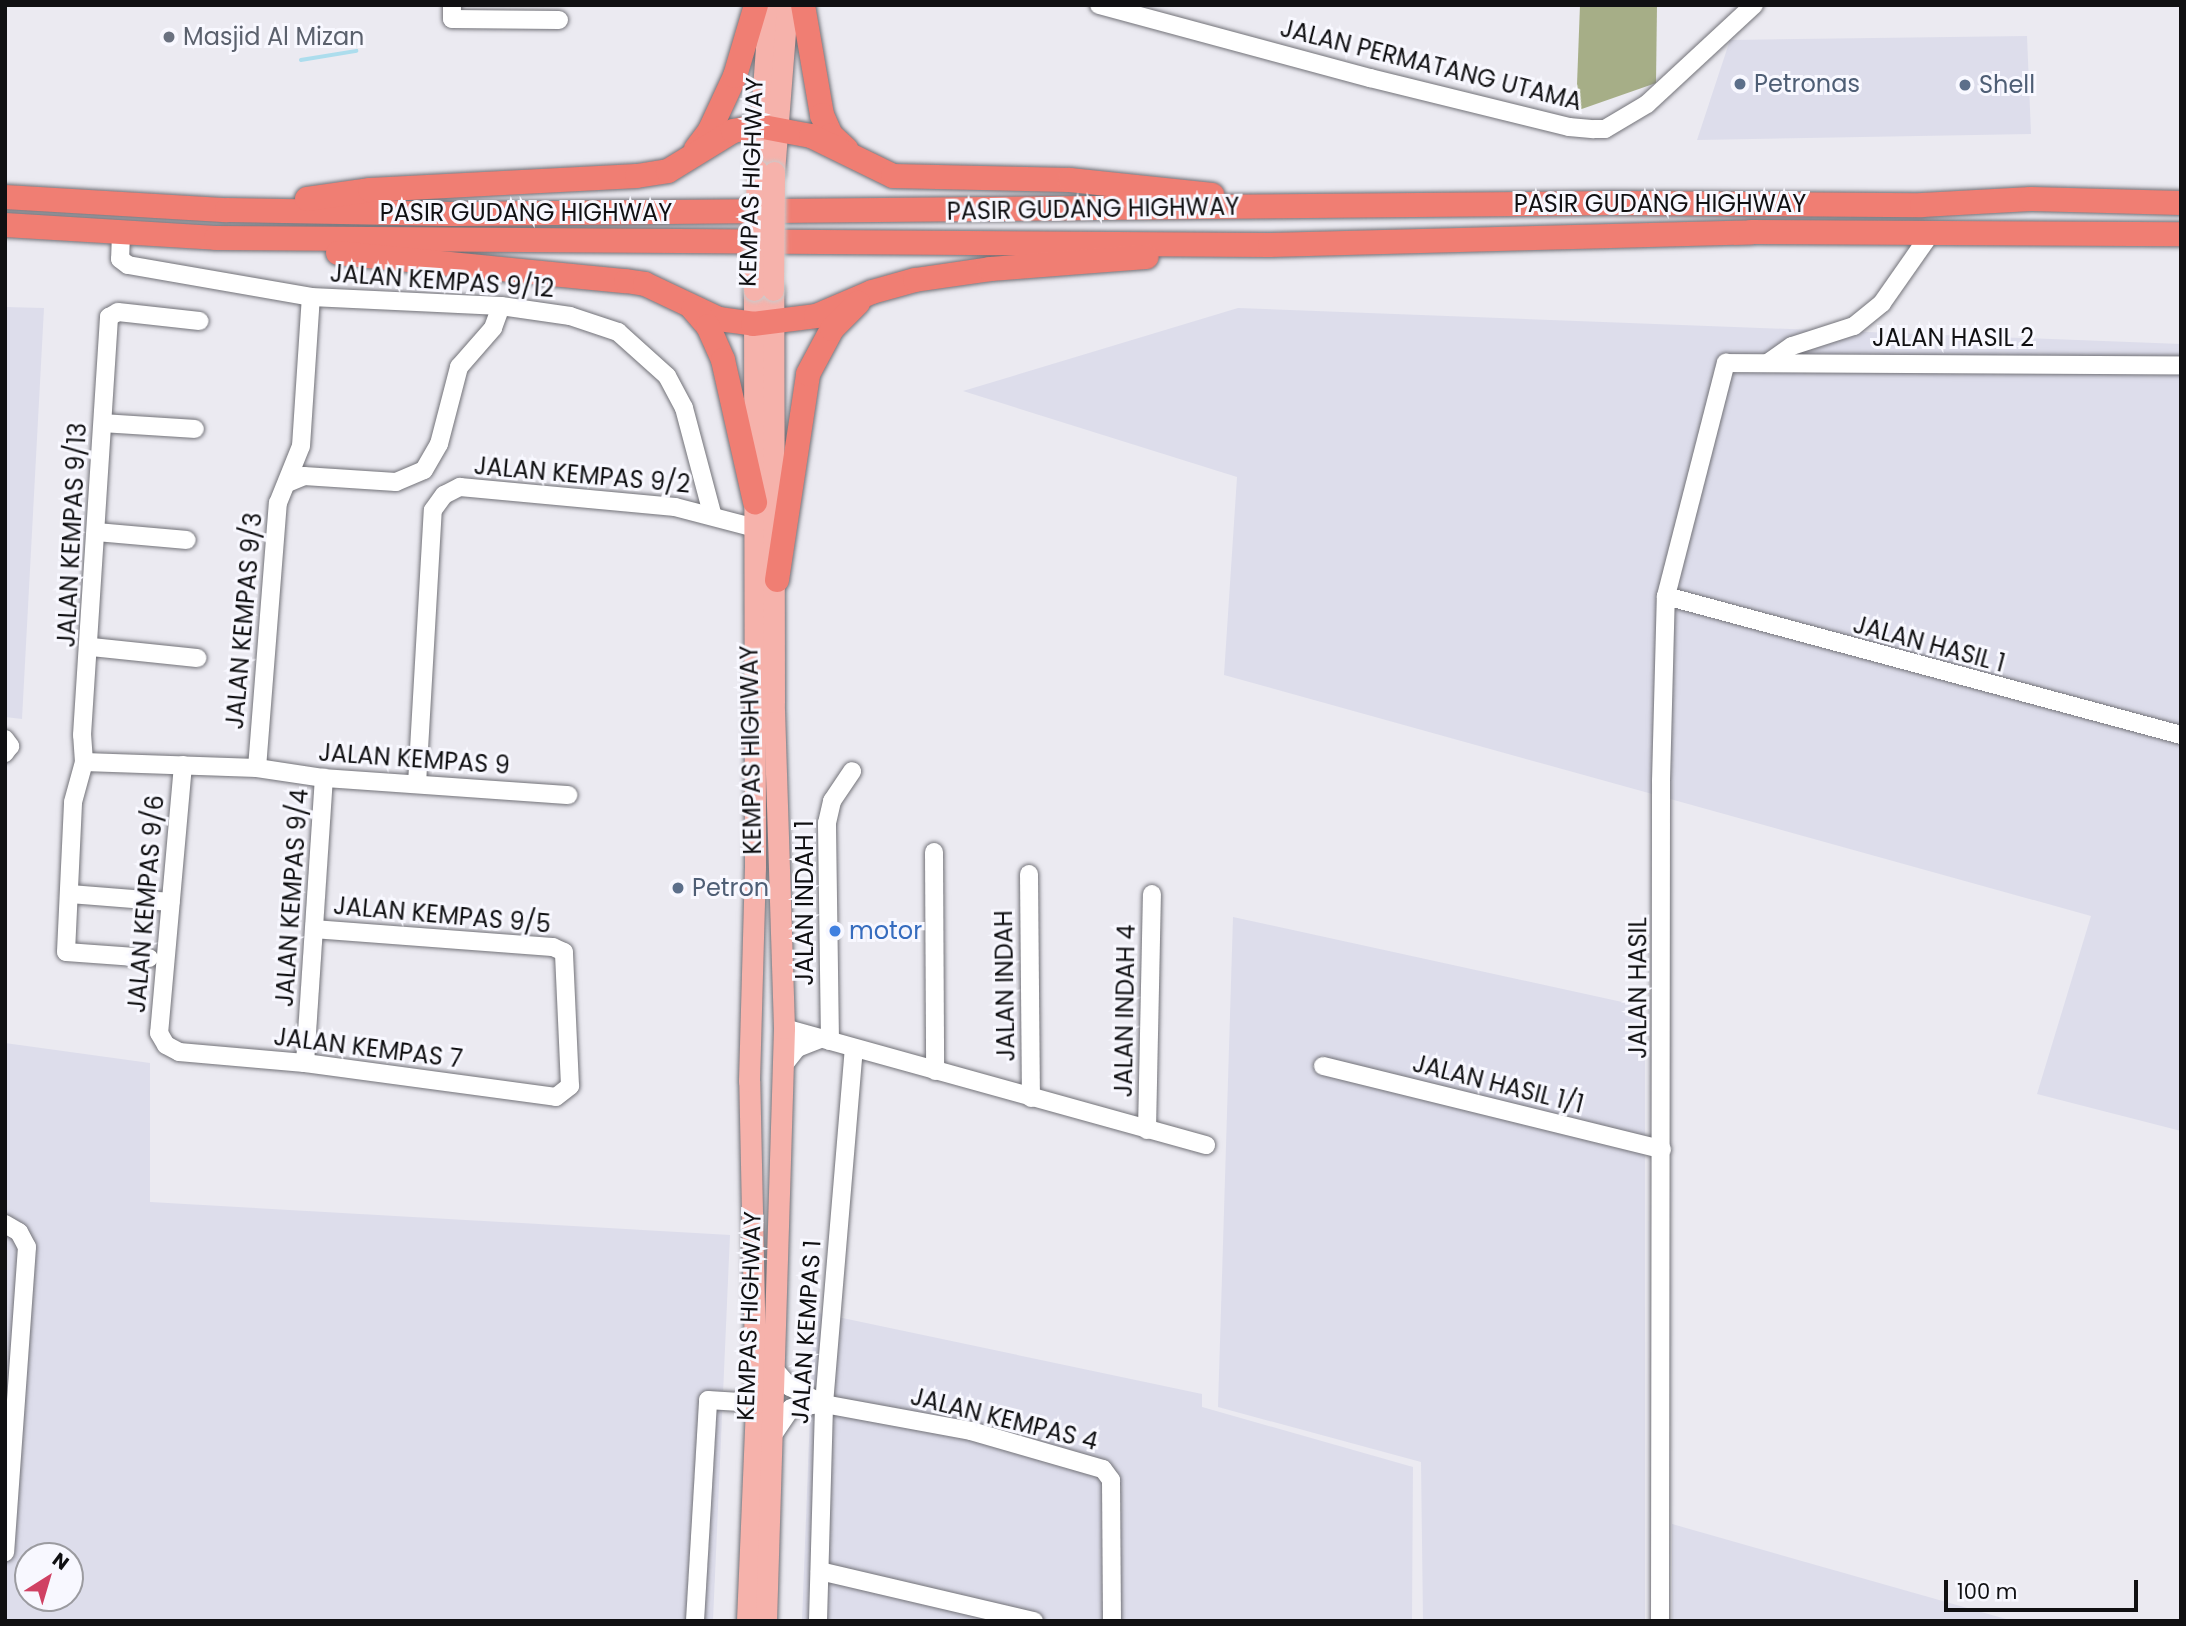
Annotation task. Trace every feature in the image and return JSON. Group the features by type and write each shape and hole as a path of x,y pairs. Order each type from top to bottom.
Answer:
{"highway":[{"path":"687,160 709,132 735,76 756,5"},
{"path":"803,5 822,115 831,135 860,162"},
{"path":"227,210 370,190 637,176 668,171 733,131 767,127 828,144 893,176 1070,180 1323,207"},
{"name":"PASIR GUDANG HIGHWAY","path":"5,197 227,210 617,214 1323,207 1922,205 2031,199 2177,201"},
{"name":"PASIR GUDANG HIGHWAY","path":"5,225 216,238 1270,245 1751,232 2181,234"},
{"path":"216,238 626,281 645,284 719,319 763,324 816,316 872,292 990,269 1270,245"},
{"path":"777,580 808,374 832,329 872,292"},
{"path":"692,308 708,326 723,360 754,502"}],"main road":[{"name":"KEMPAS HIGHWAY","path":"747,1621 756,1403 751,1147 754,502 763,324 769,5"},
{"name":"KEMPAS HIGHWAY","path":"767,127 787,5"},
{"name":"KEMPAS HIGHWAY","path":"763,324 777,580 774,702 784,1028 766,1621"},
{"path":"751,1147 758,1117 761,1054 771,1037 784,1028"}],"street":[{"path":"452,5 452,19 559,20"},
{"name":"JALAN PERMATANG UTAMA","path":"1099,5 1569,127 1605,129 1647,104 1754,5"},
{"name":"JALAN KEMPAS 9/12","path":"121,233 120,259 128,265 311,297 501,306 596,323 618,332 639,347 667,376 684,408 712,513"},
{"path":"1769,362 1792,346 1854,326 1882,303 1931,233"},
{"name":"JALAN KEMPAS 9/3","path":"257,768 278,503 290,482 302,436 311,297"},
{"path":"290,482 304,476 396,482 424,470 439,444 458,367 493,328 501,306"},
{"name":"JALAN KEMPAS 9/13","path":"149,958 66,952 73,802 84,762 82,735 91,647 103,423 113,313 200,321"},
{"name":"JALAN HASIL 2","path":"1726,363 2181,365"},
{"name":"JALAN HASIL","path":"1660,1621 1666,596 1726,363"},
{"path":"103,423 195,429"},
{"name":"JALAN KEMPAS 9/2","path":"417,784 433,510 444,495 460,487 712,513 755,528"},
{"path":"97,532 187,540"},
{"name":"JALAN HASIL 1","path":"1666,596 2181,735"},
{"path":"91,647 197,658"},
{"path":"5,739 10,746 5,754"},
{"name":"JALAN KEMPAS 9","path":"84,762 257,768 324,778 568,795"},
{"name":"JALAN KEMPAS 9/6","path":"166,1045 159,1032 183,765"},
{"name":"JALAN INDAH 1","path":"826,1040 827,823 832,802 852,771"},
{"name":"JALAN KEMPAS 9/4","path":"305,1063 324,778"},
{"path":"934,852 935,1071"},
{"name":"JALAN INDAH","path":"1029,874 1031,1098"},
{"path":"70,894 171,902"},
{"name":"JALAN INDAH 4","path":"1147,1130 1152,894"},
{"name":"JALAN KEMPAS 9/5","path":"316,929 553,947 564,952 571,1069 565,1093"},
{"name":"JALAN INDAH","path":"784,1028 1206,1145"},
{"path":"783,1066 797,1048 826,1040"},
{"name":"JALAN KEMPAS 7","path":"166,1045 179,1052 305,1063 556,1097 565,1093"},
{"name":"JALAN KEMPAS 1","path":"818,1621 824,1404 854,1048"},
{"name":"JALAN HASIL 1/1","path":"1323,1066 1662,1149"},
{"path":"5,1224 19,1232 27,1247 5,1552"},
{"path":"775,1370 798,1393 824,1404"},
{"path":"695,1621 708,1400 756,1403"},
{"path":"771,1437 791,1408 824,1404"},
{"name":"JALAN KEMPAS 4","path":"824,1404 971,1431 1103,1469 1111,1480 1112,1621"},
{"path":"820,1571 1034,1621"}],"shaded area":[{"path":"2027,36 2031,134 1697,140 1730,40"},
{"path":"5,307 44,308 22,719 5,717"},
{"path":"1238,308 2181,344 2181,1131 2037,1094 2091,916 1224,675 1237,477 963,391"},
{"path":"1233,917 1645,1007 1645,1621 1423,1621 1421,1462 1218,1407"},
{"path":"5,1043 150,1063 150,1202 730,1235 713,1621 5,1621"},
{"path":"814,1312 1202,1394 1202,1407 1413,1467 1412,1621 802,1621"},
{"path":"1672,1524 2013,1621 1672,1621"}],"green space":[{"path":"1580,5 1657,5 1656,83 1576,111"}],"waterway":[{"path":"301,60 356,51"}],"place":[{"name":"Masjid Al Mizan","path":"169,37"},
{"name":"Petronas","path":"1740,84"},
{"name":"Shell","path":"1965,85"},
{"name":"Petron","path":"678,888"},
{"name":"motor","path":"835,931"}]}
